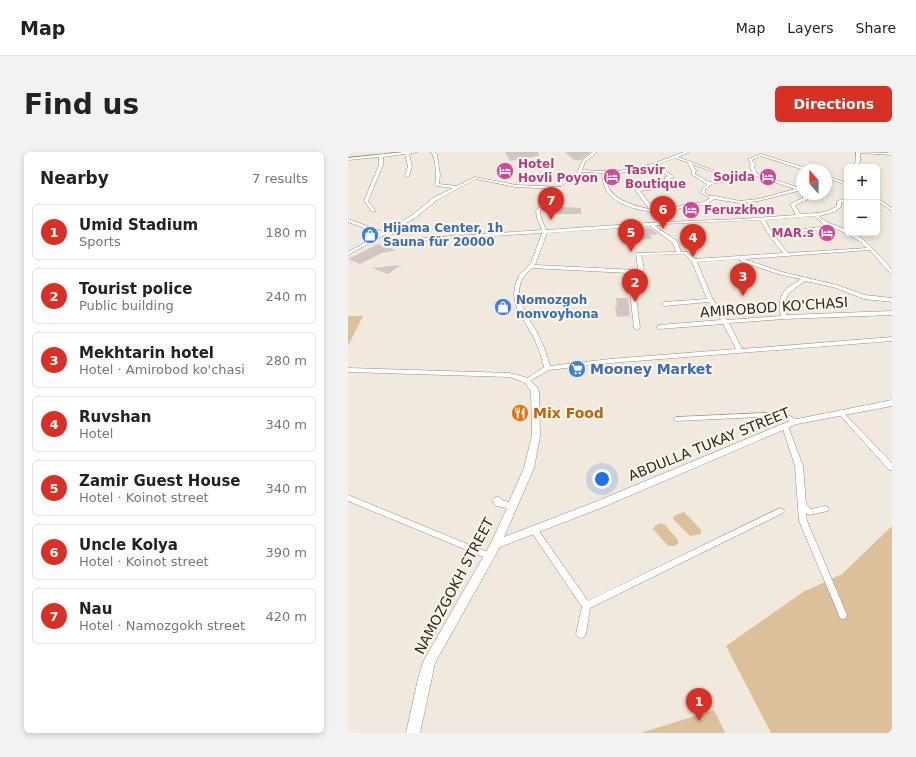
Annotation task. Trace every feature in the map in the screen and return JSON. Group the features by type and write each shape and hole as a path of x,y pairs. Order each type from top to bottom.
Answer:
{"street":[{"path":"348,159 415,152"},
{"path":"433,152 435,154 435,167 439,177 437,185 456,187"},
{"path":"546,232 539,218 538,210 580,171 583,162 595,152"},
{"path":"620,172 653,165 686,152"},
{"path":"856,164 858,152 892,154"},
{"path":"407,153 410,166 407,176"},
{"path":"756,175 752,168 753,164 750,160 761,155 796,166"},
{"path":"374,211 366,201 381,165 381,156"},
{"path":"676,157 690,164 733,178"},
{"path":"690,164 694,171 693,174 709,184"},
{"path":"653,165 672,177 666,178 668,180 652,182 656,188 637,190 651,207 653,213 663,223"},
{"path":"580,171 605,172 604,182 610,195 622,203 653,213 705,202 715,197"},
{"path":"796,188 756,175 733,178 709,184 703,190 709,197 740,202 758,200 796,191"},
{"path":"348,254 413,216 435,199 475,178 516,186 563,188"},
{"path":"833,180 844,183"},
{"path":"799,216 792,204 802,200"},
{"path":"348,220 412,244 424,239 663,223 799,216 832,211 844,200"},
{"path":"878,200 892,210"},
{"path":"814,214 825,223 844,231"},
{"path":"762,219 787,255"},
{"path":"651,225 675,242 679,253"},
{"path":"772,234 835,227"},
{"path":"546,232 531,266 521,277 517,288 518,306 535,335 544,356 547,368"},
{"path":"855,236 866,243 892,272"},
{"path":"694,261 870,249"},
{"path":"531,266 630,272 641,271 638,254 685,254 694,261 711,300 726,323 740,351"},
{"path":"737,259 750,261 803,280 835,286 868,298 892,300"},
{"path":"630,272 637,328"},
{"path":"784,317 781,305 782,299 787,290 803,280"},
{"path":"664,304 711,300"},
{"name":"AMIROBOD KO'CHASI","path":"659,327 726,323 784,317 892,313"},
{"path":"348,370 489,373 510,375 528,380 547,368 610,361 892,339"},
{"name":"NAMOZGOKH STREET","path":"413,733 429,662 496,544 529,468 536,436 535,391 533,384 528,380"},
{"name":"ABDULLA TUKAY STREET","path":"496,544 534,530 795,422 892,403"},
{"path":"841,413 892,468"},
{"path":"676,419 783,414 795,422"},
{"path":"785,426 798,462 804,523 843,615"},
{"path":"348,498 489,556"},
{"path":"497,500 500,504 512,506"},
{"path":"803,506 810,512 826,509"},
{"path":"586,606 780,511"},
{"path":"534,530 586,606 581,634"}],"shaded area":[{"path":"348,316 363,316 348,346"},
{"path":"684,512 701,530 701,534 690,536 673,519 674,516"},
{"path":"661,523 666,526 678,540 678,544 668,546 653,529"},
{"path":"892,526 892,733 771,733 726,646 803,592 842,574"},
{"path":"714,710 725,733 641,733"}],"building":[{"path":"505,152 538,152 539,156 510,161"},
{"path":"565,152 591,152 581,160 574,160"},
{"path":"547,206 581,208 581,214 546,214"},
{"path":"650,228 658,234 650,235 652,239 636,240 631,229"},
{"path":"378,244 396,250 382,253 360,264 348,259"},
{"path":"401,265 388,274 372,268"},
{"path":"616,298 628,298 630,316 617,317 615,306 617,306"},
{"name":"Nomozgoh nonvoyhona","path":"507,300 512,311 499,313 494,302"}],"waterway":[{"path":"386,154 402,152"},
{"path":"348,158 375,155"}],"tunnel":[{"path":"605,172 620,172"}],"place":[{"name":"Hotel Hovli Poyon","path":"505,171"},
{"name":"Tasvir Boutique","path":"612,177"},
{"name":"Sojida","path":"768,177"},
{"name":"Feruzkhon","path":"691,210"},
{"name":"Nau","path":"551,220"},
{"name":"Uncle Kolya","path":"663,229"},
{"name":"MAR.s","path":"827,233"},
{"name":"Hijama Center, 1h Sauna für 20000","path":"370,235"},
{"name":"Zamir Guest House","path":"631,252"},
{"name":"Ruvshan","path":"693,257"},
{"name":"Mekhtarin hotel","path":"743,296"},
{"name":"Tourist police","path":"635,302"},
{"name":"Nomozgoh nonvoyhona","path":"503,307"},
{"name":"Mooney Market","path":"577,369"},
{"name":"Mix Food","path":"520,413"},
{"name":"Umid Stadium","path":"699,721"}]}
